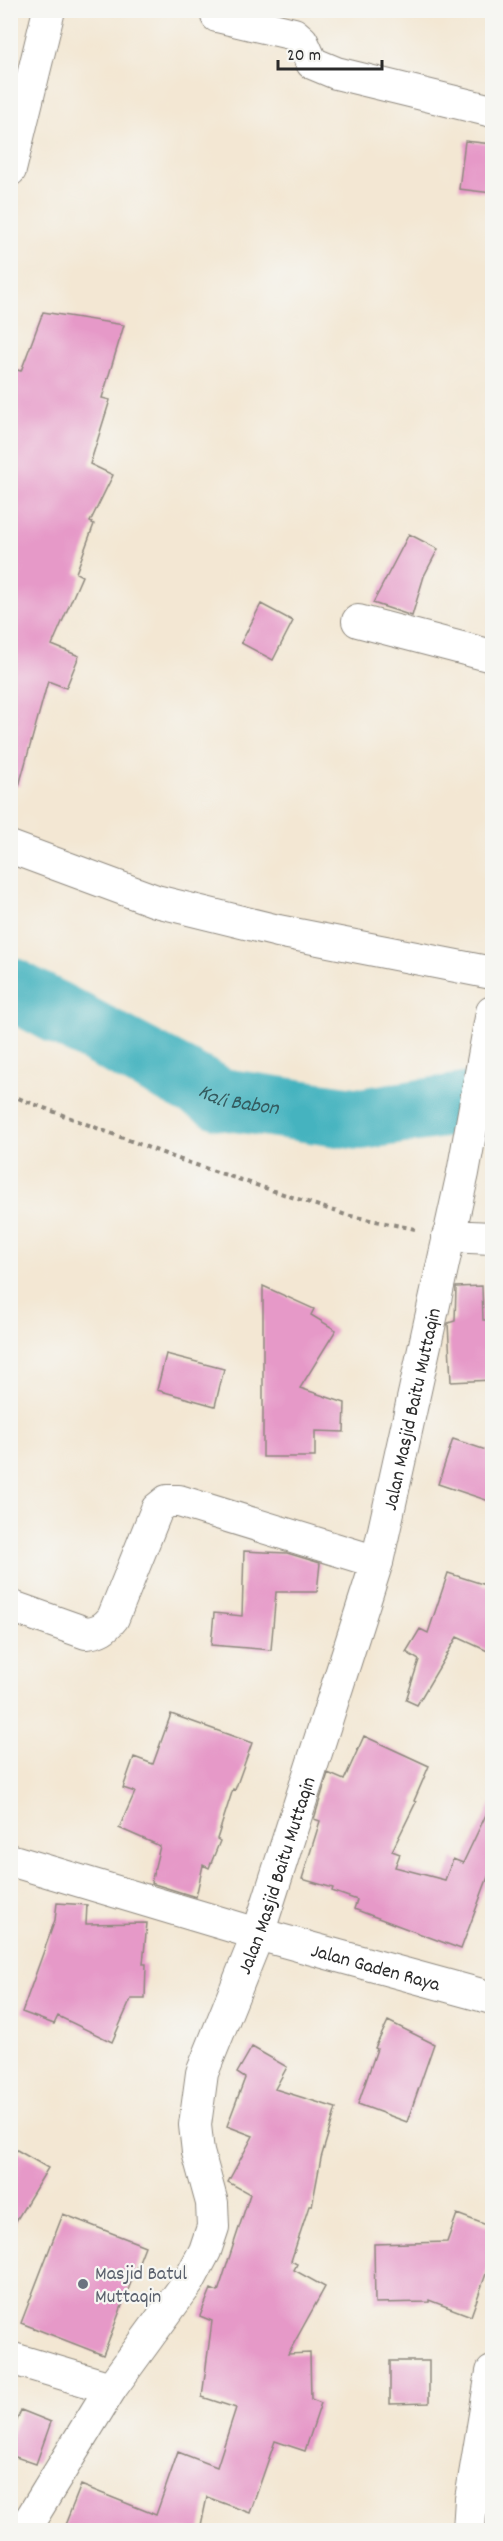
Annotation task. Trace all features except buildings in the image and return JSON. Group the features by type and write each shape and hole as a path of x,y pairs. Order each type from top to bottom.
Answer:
{"street":[{"path":"10,170 49,10"},
{"path":"217,16 294,34 303,41 312,63 336,73 492,111"},
{"path":"358,621 492,656"},
{"path":"10,847 156,900 278,931 492,974"},
{"name":"Jalan Masjid Baitu Muttaqin","path":"24,2530 111,2388 189,2281 205,2251 213,2227 212,2203 198,2152 195,2125 202,2073 258,1934 377,1562 463,1173 492,1012"},
{"path":"448,1236 492,1238"},
{"path":"10,1606 86,1633 97,1632 106,1626 113,1618 157,1509 167,1501 178,1501 377,1562"},
{"name":"Jalan Gaden Raya","path":"10,1860 258,1934 492,1998"},
{"path":"10,2358 111,2388"},
{"path":"470,2530 471,2499 492,2372"}],"path":[{"path":"10,1095 181,1160 346,1215 448,1236"}],"waterway":[{"name":"Kali Babon","path":"10,988 221,1099 360,1119 492,1100"}],"place":[{"name":"Masjid Batul Muttaqin","path":"83,2284"}]}
